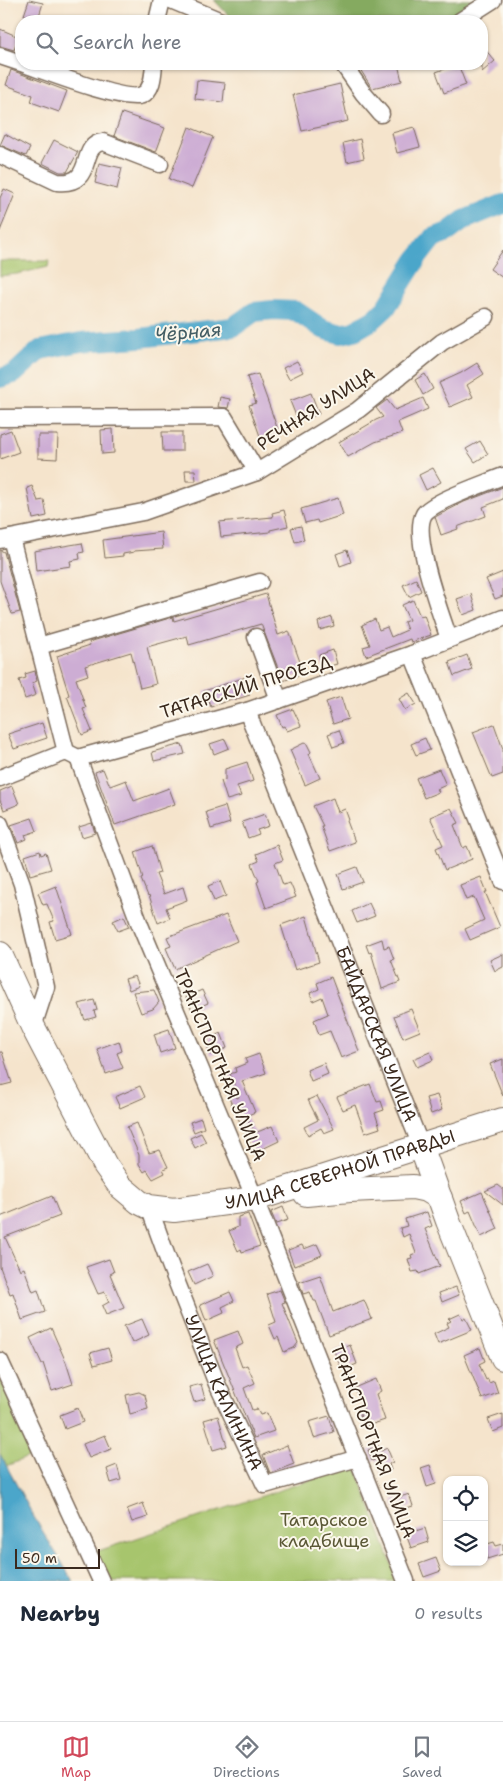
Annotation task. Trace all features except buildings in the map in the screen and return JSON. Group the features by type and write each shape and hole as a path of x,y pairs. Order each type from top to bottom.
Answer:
{"highway":[{"path":"0,954 33,1027 106,1165 120,1186 139,1202 150,1207"},
{"name":"УЛИЦА СЕВЕРНОЙ ПРАВДЫ","path":"150,1207 174,1210 255,1199 503,1120"},
{"name":"БАЙДАРСКАЯ УЛИЦА","path":"421,1146 503,1358"},
{"path":"255,1199 350,1190 412,1187 427,1190 440,1198"}],"street":[{"path":"158,15 162,0"},
{"path":"171,0 207,15"},
{"path":"469,15 493,0"},
{"path":"0,56 15,61"},
{"path":"44,70 130,97 142,95 150,88 154,70"},
{"path":"347,70 381,114"},
{"path":"0,155 56,182 67,183 76,180 82,172 93,146 97,142 104,142 160,164"},
{"name":"РЕЧНАЯ УЛИЦА","path":"0,418 224,416 257,472 358,410 442,342 486,317"},
{"path":"6,539 143,512 257,472"},
{"path":"449,639 428,575 420,526 424,514 434,505 503,476"},
{"name":"ТРАНСПОРТНАЯ УЛИЦА","path":"6,539 72,755 140,925 255,1199 406,1581"},
{"path":"39,646 260,582"},
{"name":"ТАТАРСКИЙ ПРОЕЗД","path":"0,778 72,755 247,711 412,654 503,618"},
{"path":"256,637 279,700"},
{"path":"412,654 503,881"},
{"name":"БАЙДАРСКАЯ УЛИЦА","path":"247,711 421,1146"},
{"path":"0,824 22,884 46,987 33,1027"},
{"name":"УЛИЦА КАЛИНИНА","path":"150,1207 170,1265 217,1384 265,1485 358,1458"},
{"path":"0,1361 101,1581"}],"green space":[{"path":"214,0 480,0 456,15 228,15"},
{"path":"0,261 49,261 48,267 0,276"},
{"path":"0,1376 33,1455 6,1466 0,1454"},
{"name":"Татарское кладбище","path":"355,1465 398,1581 108,1581 95,1552"}],"water":[{"path":"0,1454 34,1517 73,1581 0,1581"}],"waterway":[{"name":"Чёрная","path":"0,378 14,374 40,350 81,342 139,338 233,327 254,312 273,310 296,311 323,329 341,334 354,331 373,320 386,308 416,260 433,238 448,232 464,220 503,204"}]}
